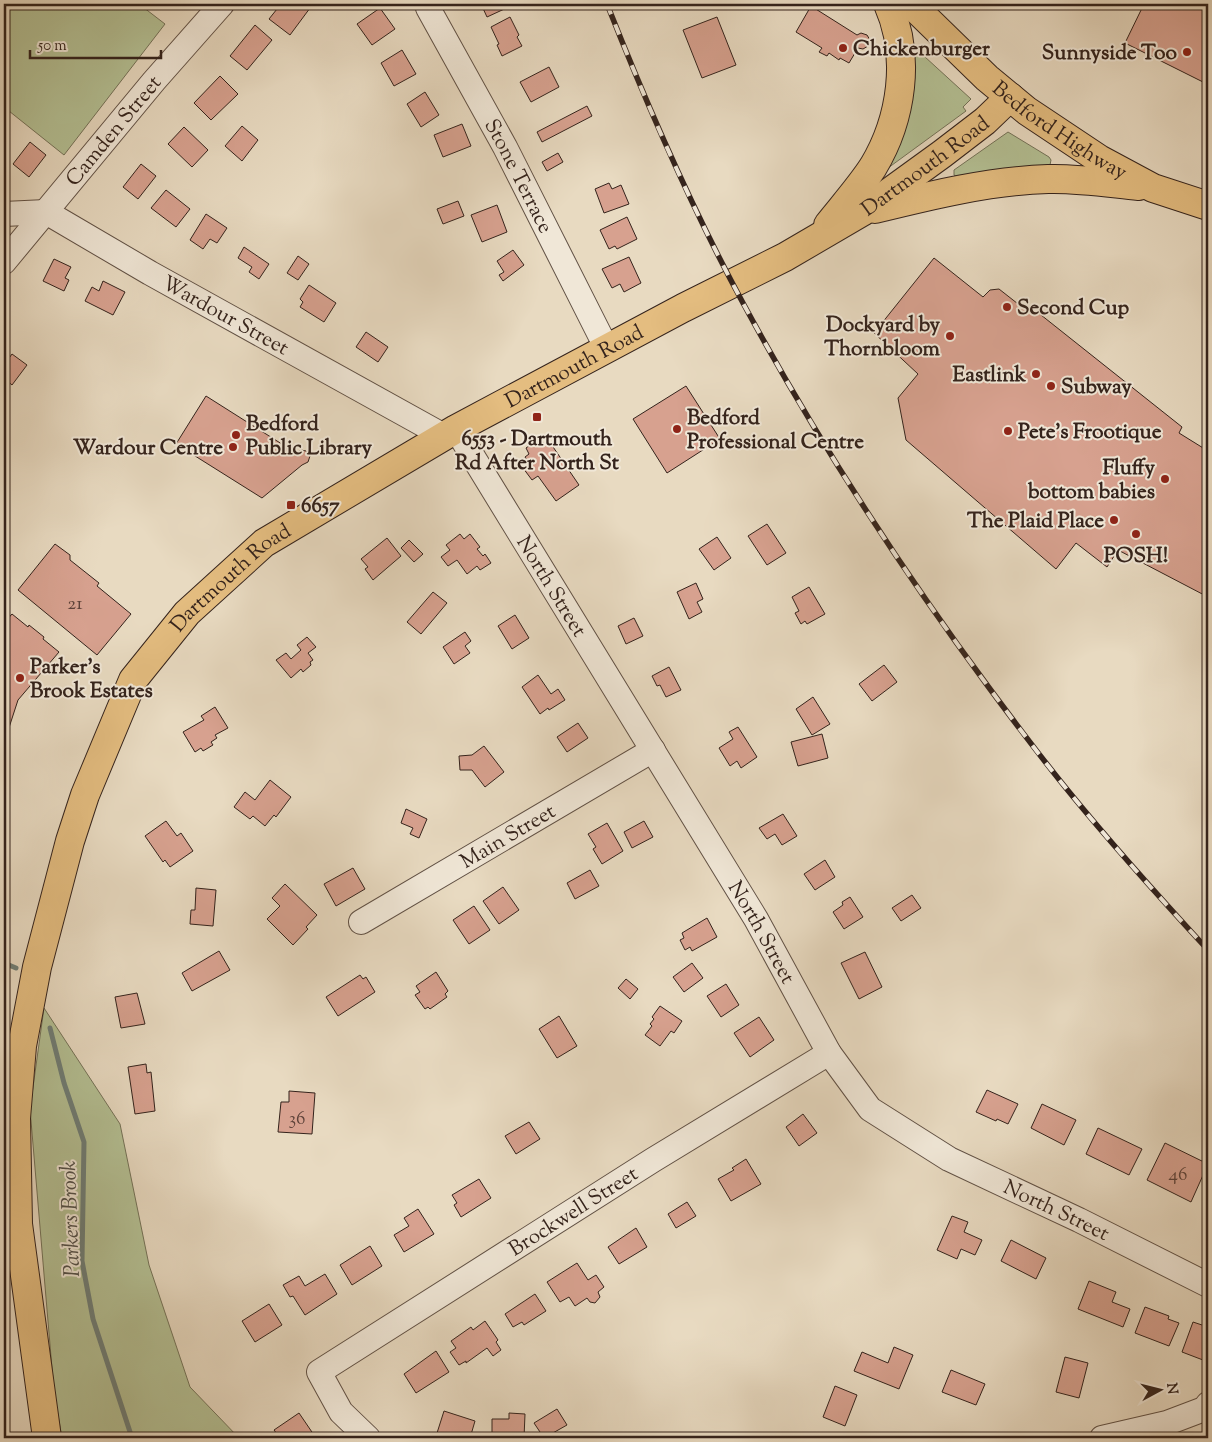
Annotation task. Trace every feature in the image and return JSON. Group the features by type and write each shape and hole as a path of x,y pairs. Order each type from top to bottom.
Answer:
{"main road":[{"path":"819,238 872,168 886,142 895,119 900,90 901,66 898,38 888,4"},
{"name":"Bedford Highway","path":"911,4 987,78 1028,111 1098,159 1152,188 1208,206"},
{"name":"Dartmouth Road","path":"47,1438 11,1224 16,1118 22,1046 37,967 70,841 82,804 133,680 186,613 264,543 450,432 819,238 862,212 942,154 985,121 1010,97"},
{"path":"862,212 975,187 1033,180 1062,179 1152,188"}],"street":[{"name":"Camden Street","path":"4,262 154,81 222,4"},
{"name":"Stone Terrace","path":"428,4 428,8 505,147 607,349"},
{"path":"4,214 46,212"},
{"name":"Wardour Street","path":"46,212 150,273 450,432"},
{"name":"North Street","path":"450,432 653,750 756,919 829,1053 870,1109 949,1159 1079,1220 1208,1285"},
{"name":"Main Street","path":"361,922 653,750"},
{"name":"Brockwell Street","path":"368,1438 341,1412 319,1372 653,1160 829,1053"},
{"path":"1102,1438 1167,1423 1204,1409 1208,1404"}],"green space":[{"path":"4,4 139,4 165,24 64,155 4,107"},
{"path":"913,46 971,99 963,107 966,111 888,168"},
{"path":"1008,132 1049,157 1051,160 1050,165 958,177 954,175 954,170"},
{"path":"44,1008 120,1124 149,1265 190,1387 239,1438 62,1438 54,1392 30,1109"}],"building":[{"path":"281,4 313,4 290,35 269,19"},
{"path":"481,4 512,4 513,5 487,17"},
{"path":"1144,4 1192,4 1208,12 1207,84 1125,43"},
{"path":"811,6 857,35 861,33 867,35 870,40 868,46 863,49 858,48 849,63 840,58 839,60 829,53 827,56 819,52 822,48 796,32"},
{"path":"380,8 395,29 372,45 357,24"},
{"path":"510,17 522,46 502,56 491,27"},
{"path":"717,17 736,65 702,78 683,30"},
{"path":"255,25 272,40 247,70 230,56"},
{"path":"402,50 416,74 394,86 381,63"},
{"path":"549,67 559,87 531,102 520,82"},
{"path":"220,76 238,94 211,120 194,103"},
{"path":"425,92 439,115 421,127 407,104"},
{"path":"587,106 592,116 542,142 537,132"},
{"path":"462,124 471,146 443,157 434,135"},
{"path":"242,126 258,140 242,161 225,146"},
{"path":"184,127 208,150 192,167 168,144"},
{"path":"30,142 46,155 29,177 13,164"},
{"path":"558,153 563,162 547,171 542,162"},
{"path":"141,164 156,176 138,199 123,187"},
{"path":"609,183 612,189 621,185 629,204 604,213 595,189"},
{"path":"166,190 190,209 176,227 151,208"},
{"path":"458,201 464,216 443,224 437,209"},
{"path":"497,205 507,232 482,242 471,215"},
{"path":"206,214 227,228 217,243 210,239 203,249 190,240"},
{"path":"627,217 637,239 617,249 615,246 609,249 600,230"},
{"path":"244,247 269,264 259,279 249,272 252,267 238,258"},
{"path":"513,250 524,265 503,281 499,275 504,272 497,261"},
{"path":"298,256 309,264 298,280 287,273"},
{"path":"629,257 641,283 624,292 620,284 612,288 602,269"},
{"path":"934,258 983,297 990,290 999,289 1027,311 1031,307 1182,427 1179,433 1208,451 1208,597 1118,550 1107,567 1076,543 1056,569 906,440 898,398 918,374 874,333"},
{"path":"54,259 71,267 65,278 69,280 64,291 43,281"},
{"path":"103,281 125,292 113,315 85,301 92,287 99,291"},
{"path":"309,285 336,303 324,322 300,307 303,302 300,299"},
{"path":"366,332 388,347 378,362 356,347"},
{"path":"12,354 27,365 12,385 4,378 4,365"},
{"name":"Bedford Professional Centre","path":"686,386 720,439 667,473 633,419"},
{"name":"Wardour Centre","path":"206,396 296,453 301,450 306,451 310,456 308,462 262,498 176,444"},
{"path":"540,438 544,444 549,441 579,485 556,501 538,476 532,480 523,468 529,464 525,457 529,454 526,448"},
{"path":"767,524 786,553 767,565 748,536"},
{"path":"460,534 464,539 470,534 480,547 477,549 483,556 485,554 491,563 480,570 477,566 467,574 457,560 448,566 441,557 450,550 446,545"},
{"path":"717,537 731,558 714,570 699,549"},
{"path":"387,538 401,556 373,580 365,569 368,567 361,559"},
{"path":"409,540 423,554 414,562 401,548"},
{"path":"55,544 70,555 70,560 99,583 97,586 131,614 97,655 18,590"},
{"path":"696,583 703,599 697,602 702,612 689,619 677,592"},
{"path":"809,587 825,614 807,624 805,621 801,624 795,613 799,611 792,597"},
{"path":"433,592 447,603 421,634 407,622"},
{"name":"Parker's Brook Estates","path":"12,614 44,637 43,639 59,652 18,700 4,743 4,623"},
{"path":"515,615 529,638 512,649 498,626"},
{"path":"634,618 643,636 626,644 618,626"},
{"path":"465,632 471,641 465,646 470,653 454,664 443,647"},
{"path":"307,637 316,647 308,653 313,660 310,662 311,665 303,672 301,669 291,678 276,660 286,653 291,659 301,650 297,645"},
{"path":"884,665 897,682 872,701 859,684"},
{"path":"669,667 681,690 666,697 660,685 657,686 652,676"},
{"path":"538,675 551,694 558,689 565,700 540,714 522,687"},
{"path":"813,697 830,724 812,735 796,709"},
{"path":"215,707 228,728 215,735 217,738 211,742 213,745 203,751 201,748 195,752 183,732 204,720 201,716"},
{"path":"578,723 588,738 567,752 557,737"},
{"path":"738,727 757,757 741,768 737,761 730,766 719,748 733,739 729,732"},
{"path":"822,734 828,758 798,766 791,742"},
{"path":"484,746 504,772 485,787 472,770 460,770 459,756 472,755"},
{"path":"270,780 291,797 276,817 274,815 265,826 253,816 250,819 234,807 245,792 255,800"},
{"path":"406,809 427,819 419,838 410,834 413,828 401,823"},
{"path":"783,814 797,836 782,845 775,834 767,839 759,828"},
{"path":"166,821 177,836 181,833 193,851 170,867 165,860 163,862 145,836"},
{"path":"644,821 653,837 632,848 624,832"},
{"path":"607,823 623,851 602,864 593,849 596,847 588,834"},
{"path":"825,860 835,877 815,890 804,874"},
{"path":"353,868 365,889 336,906 324,884"},
{"path":"590,870 599,886 575,899 567,883"},
{"path":"285,884 317,915 306,927 308,929 293,945 267,919 280,906 272,898"},
{"path":"503,887 519,910 499,924 483,901"},
{"path":"196,888 216,890 213,926 190,924 191,910 195,910"},
{"path":"912,895 921,908 901,921 892,908"},
{"path":"850,897 863,917 844,929 833,912 843,905 842,902"},
{"path":"474,906 490,930 469,944 453,920"},
{"path":"707,918 717,937 692,951 690,947 685,950 680,940 684,938 682,933"},
{"path":"219,951 230,970 192,991 182,973"},
{"path":"865,952 882,987 859,999 841,963"},
{"path":"692,963 703,978 684,992 673,977"},
{"path":"436,972 448,991 445,994 447,997 430,1009 428,1007 425,1009 415,995 420,992 416,986"},
{"path":"360,975 363,979 366,977 375,992 338,1016 326,997"},
{"path":"626,979 638,989 630,999 618,988"},
{"path":"726,984 739,1005 721,1017 707,996"},
{"path":"137,993 145,1024 121,1028 115,997"},
{"path":"660,1006 682,1021 674,1033 671,1031 660,1046 645,1035 652,1026 650,1024 654,1019 652,1017"},
{"path":"559,1016 577,1046 557,1058 539,1029"},
{"path":"759,1017 774,1040 750,1057 734,1033"},
{"path":"146,1064 147,1073 151,1072 155,1111 135,1114 128,1067"},
{"path":"987,1090 1018,1104 1008,1124 976,1112"},
{"path":"289,1091 315,1093 312,1134 278,1132 281,1102 289,1102"},
{"path":"1042,1104 1076,1120 1064,1145 1031,1128"},
{"path":"803,1114 817,1133 799,1146 786,1127"},
{"path":"529,1122 540,1139 516,1154 505,1136"},
{"path":"1098,1128 1142,1149 1129,1175 1086,1154"},
{"path":"1165,1143 1208,1164 1191,1202 1147,1180"},
{"path":"746,1159 761,1184 731,1201 718,1179 734,1170 732,1168"},
{"path":"479,1179 491,1198 461,1217 454,1205 457,1203 452,1195"},
{"path":"687,1202 696,1216 676,1228 668,1214"},
{"path":"418,1209 434,1234 404,1252 394,1235 409,1226 404,1218"},
{"path":"952,1216 968,1222 964,1232 982,1240 975,1255 961,1249 957,1259 937,1250"},
{"path":"636,1228 647,1247 619,1264 608,1247"},
{"path":"1011,1240 1046,1258 1036,1279 1001,1261"},
{"path":"370,1246 382,1266 352,1285 340,1265"},
{"path":"577,1263 588,1280 596,1275 604,1287 598,1292 600,1297 595,1303 590,1302 587,1298 575,1306 569,1297 560,1302 547,1282"},
{"path":"325,1274 337,1294 305,1315 293,1296 290,1297 283,1285 299,1276 305,1286"},
{"path":"1089,1281 1116,1292 1112,1302 1130,1309 1123,1327 1078,1309"},
{"path":"535,1294 546,1311 524,1325 522,1322 513,1327 505,1314"},
{"path":"269,1304 282,1325 255,1342 242,1321"},
{"path":"1145,1307 1169,1316 1168,1319 1179,1323 1169,1346 1135,1333"},
{"path":"485,1321 498,1340 496,1342 501,1350 493,1356 487,1348 466,1363 466,1361 459,1365 450,1352 456,1348 451,1341 471,1327 473,1330"},
{"path":"1193,1322 1208,1327 1208,1345 1203,1360 1182,1352"},
{"path":"894,1347 913,1355 899,1389 854,1371 862,1352 888,1363"},
{"path":"436,1351 449,1372 416,1393 404,1374"},
{"path":"1065,1357 1088,1363 1079,1398 1056,1392"},
{"path":"951,1370 985,1384 976,1405 942,1392"},
{"path":"835,1386 857,1395 845,1426 823,1417"},
{"path":"557,1409 567,1425 544,1438 534,1423"},
{"path":"444,1411 475,1421 470,1438 446,1438 437,1433"},
{"path":"299,1413 316,1438 280,1438 274,1430"},
{"path":"509,1413 525,1414 524,1438 506,1438 506,1435 492,1435 492,1419 509,1419"}],"waterway":[{"name":"Parkers Brook","path":"4,963 16,968"},
{"name":"Parkers Brook","path":"50,1028 64,1083 84,1142 82,1261 93,1319 132,1438"}],"railway":[{"path":"607,4 670,155 705,230 743,303 829,452 923,596 1039,754 1121,853 1208,950"}],"place":[{"name":"Chickenburger","path":"843,48"},
{"name":"Sunnyside Too","path":"1187,52"},
{"name":"Second Cup","path":"1007,307"},
{"name":"Dockyard by Thornbloom","path":"950,336"},
{"name":"Eastlink","path":"1036,374"},
{"name":"Subway","path":"1051,386"},
{"name":"6553 - Dartmouth Rd After North St","path":"537,417"},
{"name":"Bedford Professional Centre","path":"677,429"},
{"name":"Pete's Frootique","path":"1008,431"},
{"name":"Bedford Public Library","path":"236,435"},
{"name":"Wardour Centre","path":"233,447"},
{"name":"Fluffy bottom babies","path":"1165,479"},
{"name":"6657","path":"291,505"},
{"name":"The Plaid Place","path":"1114,520"},
{"name":"POSH!","path":"1136,534"},
{"name":"Parker's Brook Estates","path":"20,678"}]}
